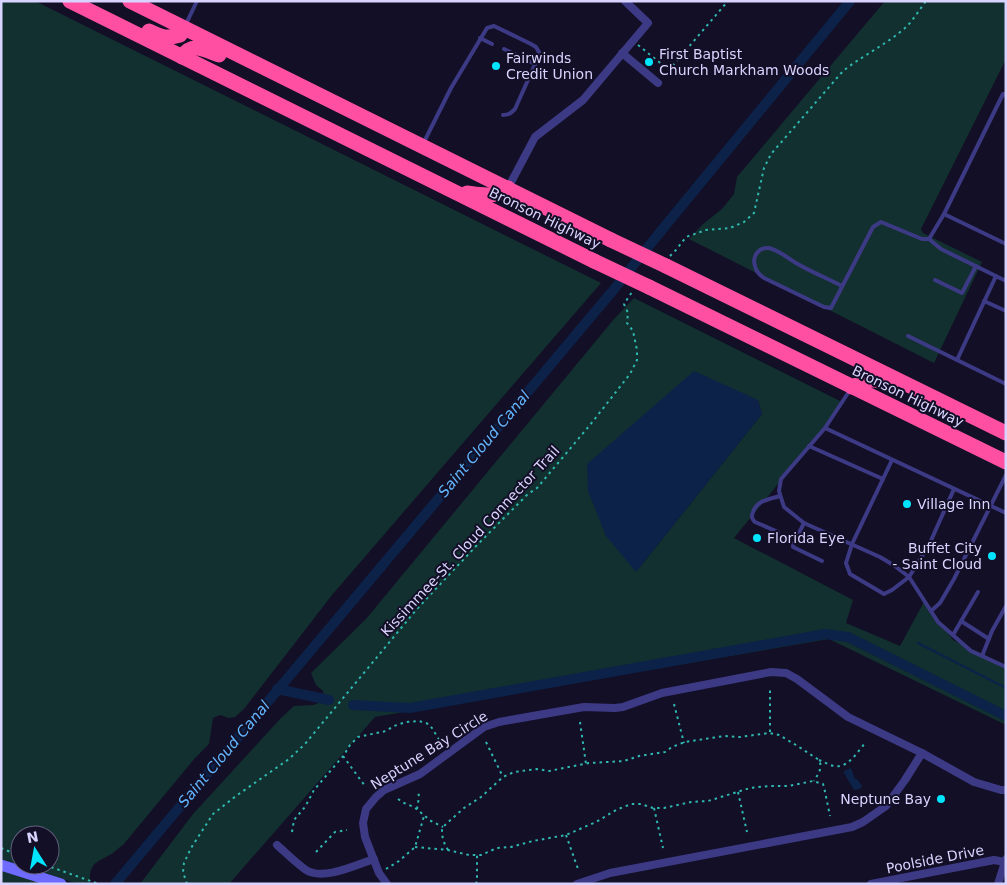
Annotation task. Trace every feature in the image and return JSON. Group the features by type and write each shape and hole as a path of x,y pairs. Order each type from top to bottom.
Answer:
{"highway":[{"name":"Bronson Highway","path":"70,1 594,261 1006,462"},
{"path":"87,1 162,37 171,38 180,35 184,28"},
{"name":"Bronson Highway","path":"130,1 611,240 1006,433"},
{"path":"182,57 186,51 192,48 201,48 278,84 299,85"},
{"path":"454,191 491,196 503,193 508,188"},
{"path":"852,387 865,381 877,379 927,401 962,412"}],"main road":[{"path":"1,865 61,884"}],"street":[{"path":"508,188 535,137 583,100 648,23 624,1"},
{"path":"622,53 658,83"},
{"name":"Neptune Bay Circle","path":"387,884 379,873 365,837 363,823 366,809 384,790 420,774 484,727 499,722 584,707 623,708 662,693 771,672 786,673 848,717 974,782 1006,790"},
{"path":"577,884 616,872 852,827 863,822 886,806 922,754"},
{"path":"276,845 308,871 324,874 336,872 374,859"},
{"name":"Poolside Drive","path":"871,884 907,880 994,860 1005,860"},
{"path":"998,884 1005,860"}],"lane":[{"path":"184,28 197,1"},
{"path":"422,146 451,88 480,38 487,28 494,26 531,44 536,47 538,52 535,64 515,109 508,115 503,115"},
{"path":"480,38 492,44"},
{"path":"504,49 535,64"},
{"path":"929,239 944,214 1006,87"},
{"path":"944,214 1006,244"},
{"path":"842,286 769,248 763,248 754,257 754,266 764,278 824,308 831,308 872,227 881,222 922,239 929,239 941,249 1006,281"},
{"path":"935,280 962,294 976,266"},
{"path":"958,360 996,276"},
{"path":"984,301 1006,312"},
{"path":"908,336 1006,384"},
{"path":"852,387 825,428 781,479 779,491 784,507 804,522 880,557 909,576 938,622 971,651 1006,667"},
{"path":"825,428 1006,513"},
{"path":"809,446 883,479"},
{"path":"892,460 852,544 846,562 850,574 884,594 909,576 929,545 954,489"},
{"path":"931,611 940,603 954,579 1006,475"},
{"path":"778,532 755,522 752,520 752,517 754,509 762,502 780,496"},
{"path":"804,522 793,546 822,561"},
{"path":"953,635 978,592"},
{"path":"982,656 988,638 1006,606"},
{"path":"961,622 988,638"}],"path":[{"path":"633,41 669,70 728,1"},
{"path":"686,237 706,230 730,228 744,222 754,213 764,168 771,154 843,71 906,27 926,1"},
{"name":"Kissimmee-St. Cloud Connector Trail","path":"188,884 183,872 184,863 191,848 213,814 289,759 305,744 416,610 478,544 528,494 537,488 630,374 637,360 637,350 633,331 627,322 628,313 624,304"},
{"path":"770,687 770,733"},
{"path":"674,704 684,743"},
{"path":"292,832 294,820 305,807 314,790 343,756 350,744 358,737 386,731 406,722 419,721 430,725 440,741"},
{"path":"580,722 586,764"},
{"path":"448,850 442,835 445,825 502,778 514,772 537,769 549,771 586,764 624,762 639,756 662,753 684,743 724,736 740,737 770,733 796,745 819,760 838,767 854,757 866,742"},
{"path":"486,742 502,778"},
{"path":"343,756 365,786"},
{"path":"813,781 819,773 819,760"},
{"path":"415,847 481,855 497,848 511,847 525,842 566,835 631,804 641,804 654,808 669,808 691,802 704,802 750,788 788,786 813,781 823,784 830,816"},
{"path":"417,809 420,797 418,791"},
{"path":"738,792 747,832"},
{"path":"398,799 404,804 417,809 424,816 443,828"},
{"path":"654,808 663,848"},
{"path":"384,870 399,861 415,847 424,816"},
{"path":"316,852 334,832 347,830"},
{"path":"566,835 578,869"},
{"path":"476,884 477,855"},
{"path":"60,870 98,884"}],"green space":[{"path":"1,1 35,1 601,283 332,595 244,709 235,717 229,718 220,715 213,718 209,744 195,758 123,845 95,864 91,871 90,884 78,884 50,875 60,875 60,825 10,825 10,862 1,859"},
{"path":"885,1 1006,1 1006,59 921,229 923,233 982,262 934,363 689,239 703,224 722,209 734,194 737,177"},
{"path":"634,298 844,403 734,538 853,600 846,623 900,646 925,600 953,640 1006,665 1006,725 829,639 375,717 229,884 140,884 193,814 281,718 294,706 314,705 324,700 323,691 316,685 311,673 366,619 614,319","holes":["758,400 762,414 636,572"]},
{"path":"1,870 10,873 10,875 16,875 43,884 1,884"}],"water":[{"path":"694,371 758,400 762,414 636,572 606,536 588,491 587,464"},
{"path":"851,768 855,779 862,786 856,790 854,790 844,773 844,771"}],"waterway":[{"name":"Saint Cloud Canal","path":"115,884 615,288 850,1"},
{"path":"353,705 410,708 825,634 848,637 1006,716"},
{"path":"918,643 1006,688"},
{"path":"277,689 329,700"}],"place":[{"name":"First Baptist Church Markham Woods","path":"649,62"},
{"name":"Fairwinds Credit Union","path":"496,66"},
{"name":"Village Inn","path":"907,504"},
{"name":"Florida Eye","path":"757,538"},
{"name":"Buffet City - Saint Cloud","path":"992,556"},
{"name":"Neptune Bay","path":"941,799"}]}
